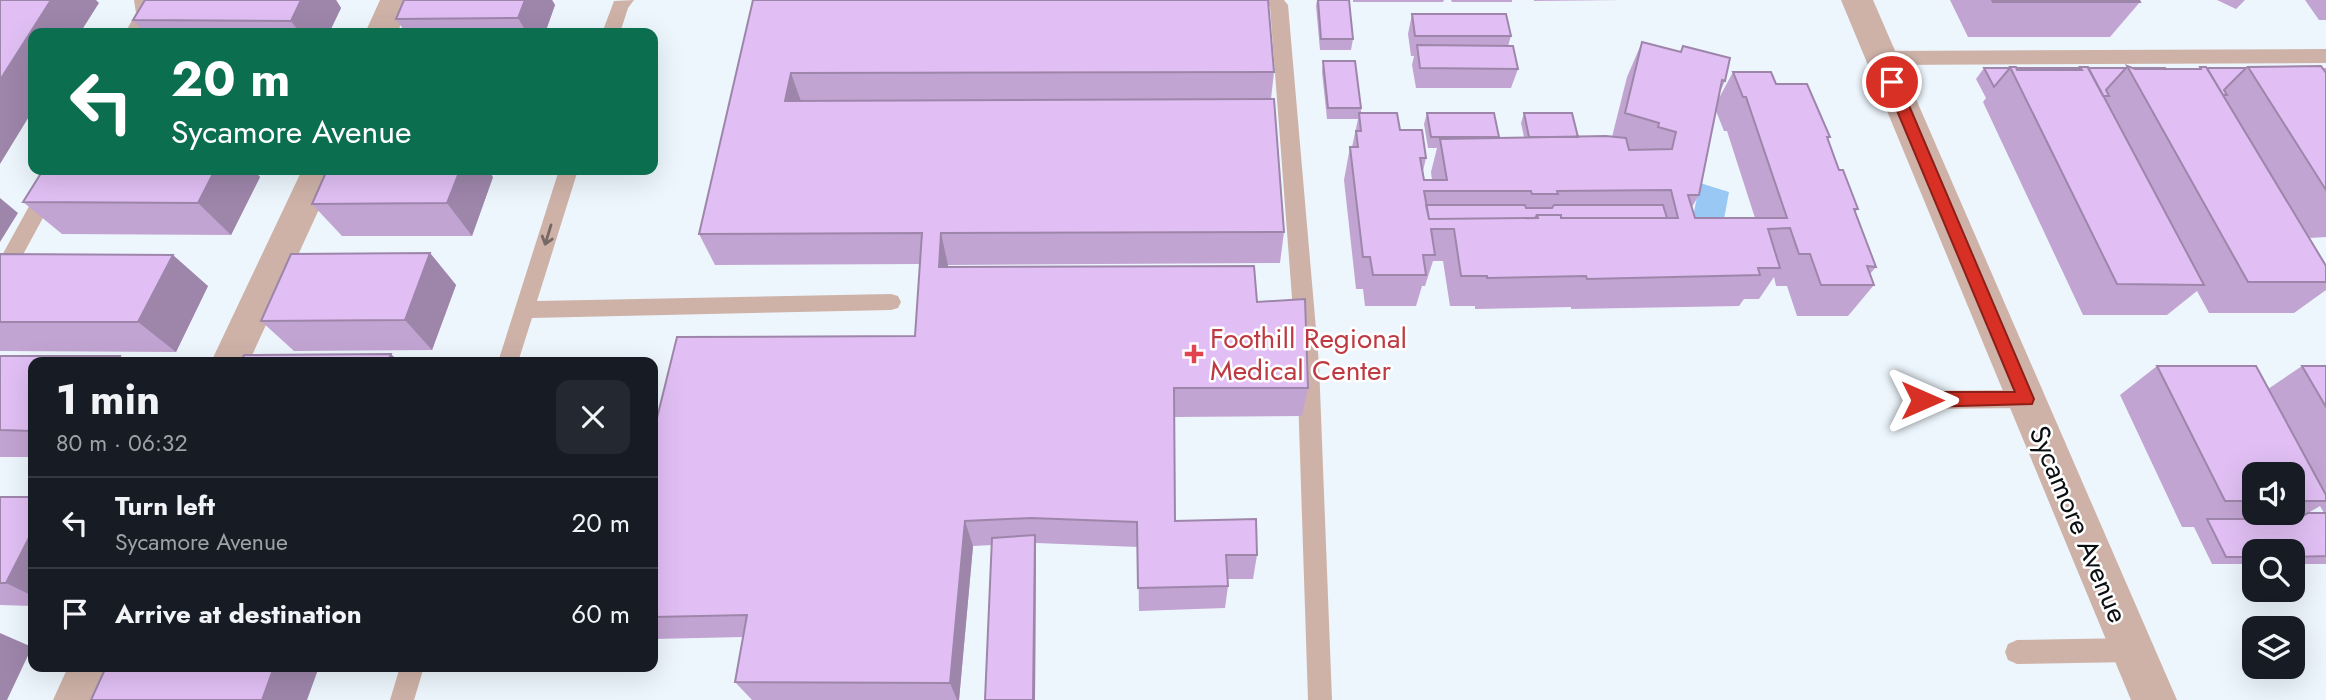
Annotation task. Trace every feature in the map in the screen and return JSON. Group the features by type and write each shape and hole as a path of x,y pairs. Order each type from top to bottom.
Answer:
{"street":[{"path":"383,28 396,0"},
{"name":"Sycamore Avenue","path":"1857,0 2154,700"},
{"path":"232,357 317,175"},
{"path":"76,700 89,672"}],"lane":[{"path":"137,28 145,13 143,0"},
{"path":"613,28 620,5 625,0"},
{"path":"1274,0 1279,5 1308,364 1320,700"},
{"path":"1881,58 2326,56"},
{"path":"0,278 56,175"},
{"path":"510,357 567,175"},
{"path":"524,310 891,302"},
{"path":"1922,400 2026,399"},
{"path":"2017,652 2132,650"},
{"path":"402,700 410,672"}],"water":[{"path":"1700,183 1729,192 1722,230 1692,221"}],"building":[{"path":"0,0 51,0 33,28 28,28 28,36 0,80"},
{"path":"145,0 301,0 291,21 133,20"},
{"path":"404,0 525,0 518,18 396,19"},
{"path":"753,0 1268,0 1274,72 791,73 785,101 1274,99 1284,232 941,233 939,267 1254,266 1257,302 1305,299 1308,388 1174,388 1175,521 1256,519 1257,555 1226,555 1228,586 1138,588 1137,522 1031,518 965,521 950,683 735,682 747,615 658,617 658,414 677,337 915,336 922,233 699,234"},
{"path":"1318,0 1349,0 1353,39 1321,39"},
{"path":"1992,0 2139,0 2140,2 1993,2"},
{"path":"1412,14 1506,14 1511,36 1415,36"},
{"path":"1642,42 1681,52 1683,46 1730,58 1725,81 1722,80 1699,195 1688,195 1695,218 1787,218 1746,97 1743,97 1733,72 1771,72 1776,84 1807,84 1830,137 1827,137 1839,170 1843,170 1858,209 1854,209 1876,267 1867,266 1874,285 1821,285 1810,254 1799,254 1790,228 1768,229 1780,268 1758,268 1760,275 1587,279 1586,276 1461,276 1454,229 1431,229 1435,255 1423,255 1426,275 1373,275 1370,257 1363,257 1350,147 1358,147 1356,131 1361,131 1359,113 1397,113 1400,130 1422,130 1426,158 1420,158 1424,180 1447,180 1440,139 1606,136 1626,138 1629,150 1672,149 1676,132 1658,127 1659,123 1625,113","holes":["1671,190 1678,218 1561,218 1561,215 1537,215 1538,218 1429,219 1424,191 1531,191 1532,194 1558,194 1557,191"]},
{"path":"1417,45 1513,46 1518,69 1420,68"},
{"path":"1323,61 1355,61 1361,108 1328,108"},
{"path":"2127,66 2135,69 2206,67 2326,266 2326,282 2248,282"},
{"path":"2321,66 2326,73 2326,190 2248,67"},
{"path":"2010,67 2016,67 2017,70 2082,70 2080,67 2088,67 2204,285 2117,284"},
{"path":"1984,68 2010,68 1994,87"},
{"path":"2017,68 2079,68 2017,70"},
{"path":"2088,68 2126,68 2106,90 2109,96 2103,96"},
{"path":"2133,68 2165,68 2165,69 2135,69"},
{"path":"2207,68 2246,68 2224,90 2227,95 2223,95"},
{"path":"1427,113 1494,113 1499,137 1431,137"},
{"path":"1524,113 1572,113 1578,137 1529,137"},
{"path":"40,175 212,175 198,203 23,202"},
{"path":"325,175 458,175 447,203 312,204"},
{"path":"1426,205 1525,205 1526,208 1552,208 1554,205 1663,205 1667,218 1561,218 1561,215 1537,215 1535,218 1429,219"},
{"path":"430,253 405,320 261,321 291,254"},
{"path":"0,254 173,255 138,322 0,322"},
{"path":"391,354 390,357 243,357"},
{"path":"0,356 120,356 28,357 28,431 0,430"},
{"path":"2157,366 2256,366 2326,495 2326,501 2305,501 2305,462 2242,462 2242,501 2225,501"},
{"path":"2302,366 2326,366 2326,407"},
{"path":"0,497 28,497 28,540 6,583 0,583"},
{"path":"2326,513 2326,556 2305,557 2305,539 2242,539 2242,557 2226,557 2207,519 2242,519 2242,525 2305,525 2305,515"},
{"path":"1035,535 1033,700 985,700 992,538"},
{"path":"104,672 272,672 262,700 91,700"}],"place":[{"name":"Foothill Regional Medical Center","path":"1194,354"}],"route":[{"path":"1892,82 2026,399 1922,400"}]}
